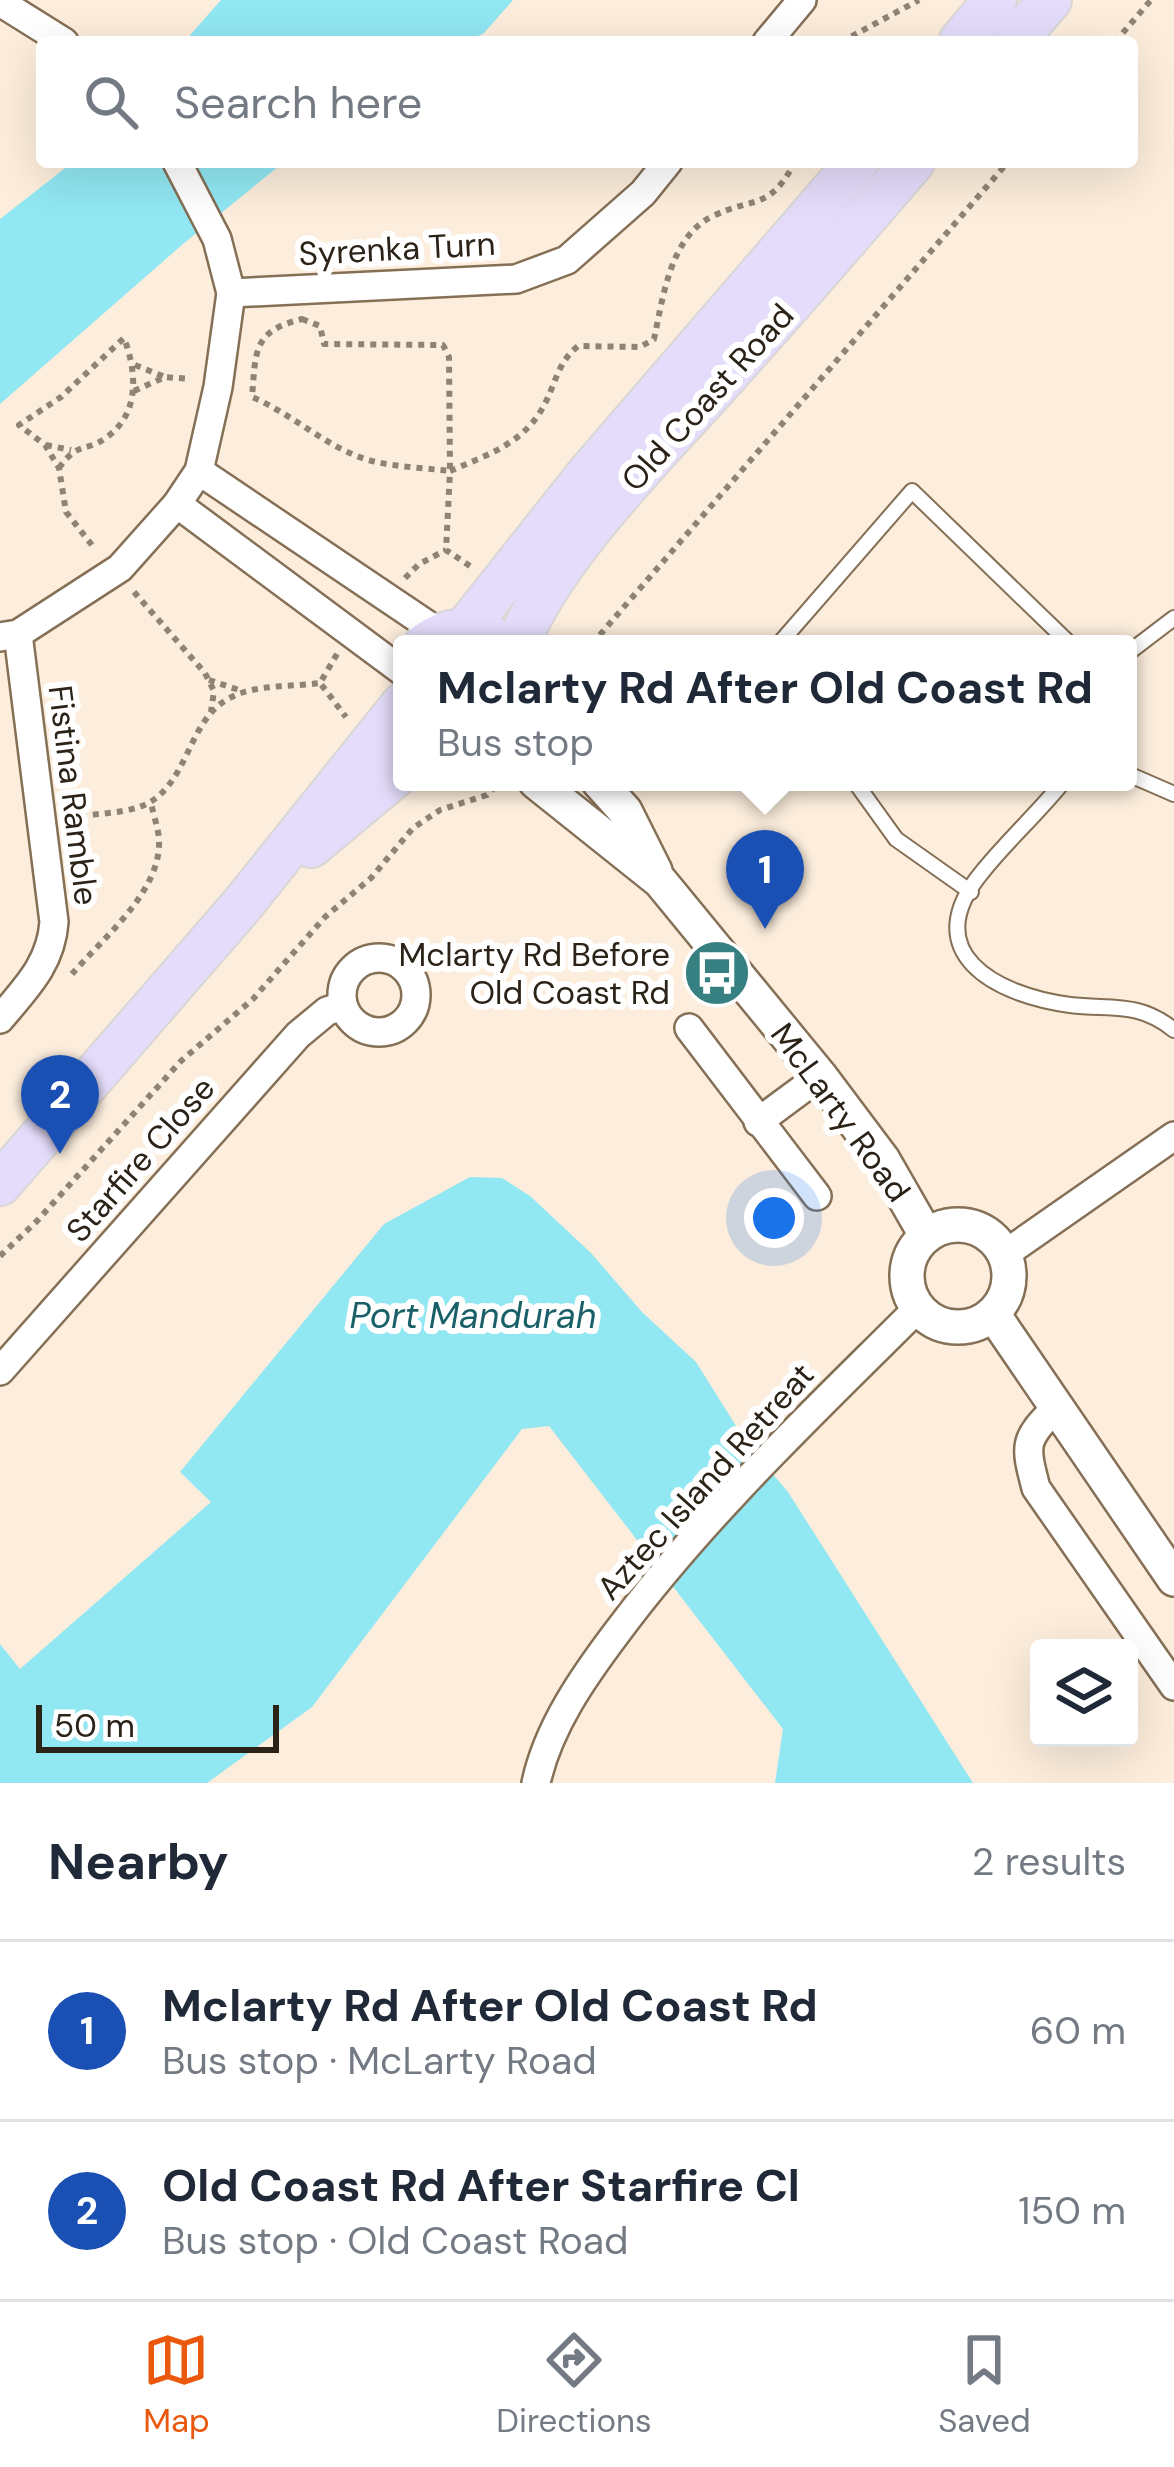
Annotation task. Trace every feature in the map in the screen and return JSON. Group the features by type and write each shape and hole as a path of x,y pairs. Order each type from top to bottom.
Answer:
{"main road":[{"path":"965,36 995,0"},
{"path":"1019,36 1050,0"},
{"name":"Old Coast Road","path":"461,635 589,474 852,168"},
{"name":"Old Coast Road","path":"522,635 530,615 613,501 908,168"},
{"path":"0,1184 242,905 393,716"},
{"path":"242,905 393,778"}],"street":[{"path":"772,36 802,0"},
{"path":"0,2 54,36"},
{"path":"9,635 120,568 199,471 218,387 231,293 218,239 180,168"},
{"name":"Syrenka Turn","path":"231,293 516,279 567,260 643,193 663,168"},
{"path":"199,471 456,635"},
{"path":"177,503 393,664"},
{"name":"Fistina Ramble","path":"0,1019 52,950 54,922 9,635"},
{"name":"McLarty Road","path":"547,791 660,881 820,1076 883,1160 926,1235"},
{"name":"McLarty Road","path":"606,791 625,812 660,881"},
{"name":"Starfire Close","path":"0,1371 298,1035 327,1012 343,1006"},
{"path":"689,1028 817,1196"},
{"path":"758,1122 820,1076"},
{"path":"1005,1254 1174,1136"},
{"path":"955,1224 970,1226 997,1241 1005,1254 1009,1286 993,1314 979,1323 946,1326 918,1309 910,1295 908,1262 926,1235 955,1224"},
{"name":"Aztec Island Retreat","path":"536,1783 540,1764 579,1683 660,1574 918,1309"},
{"path":"993,1314 1174,1579"},
{"path":"1055,1408 1032,1431 1026,1450 1036,1488 1174,1686"}],"lane":[{"path":"787,635 912,490 1061,635"},
{"path":"1137,646 1174,618"},
{"path":"1137,778 1174,794"},
{"path":"861,791 896,839 971,892"},
{"path":"1056,791 980,873 962,908 958,938 964,956 980,976 1060,1003 1136,1009 1174,1030"}],"path":[{"path":"852,36 919,0"},
{"path":"1120,36 1151,0"},
{"path":"499,586 446,550 450,471 449,357 443,345 324,344 320,326 302,319 276,325 259,341 252,397 284,410 369,460 450,471 519,439 541,411 561,360 578,346 640,346 654,339 668,277 690,235 712,216 752,205 780,189 792,168"},
{"path":"600,635 1003,168"},
{"path":"45,445 71,450 105,440 127,416 134,392 134,365 124,338 61,397 19,425 45,445 59,468 67,512 98,552"},
{"path":"134,365 165,377 194,379"},
{"path":"134,392 165,377"},
{"path":"59,468 71,450"},
{"path":"134,591 209,680 214,691 210,715"},
{"path":"209,680 245,692"},
{"path":"41,821 142,806 165,792 210,715 224,700 245,692 320,683"},
{"path":"0,1256 181,1061 253,998 325,917 371,878 413,828 440,810 491,791"},
{"path":"58,991 146,887 159,838 150,801"}],"water":[{"path":"221,0 513,0 478,36 189,36"},
{"path":"65,168 277,168 0,404 0,219"},
{"name":"Port Mandurah","path":"470,1177 502,1178 530,1196 696,1362 748,1445 788,1492 973,1783 775,1783 783,1729 549,1426 522,1429 312,1707 207,1783 0,1783 0,1644 20,1669 211,1502 180,1472 384,1224"}],"place":[{"name":"Mclarty Rd After Old Coast Rd","path":"765,929"},
{"name":"Mclarty Rd Before Old Coast Rd","path":"717,973"},
{"name":"Old Coast Rd After Starfire Cl","path":"60,1154"}]}
